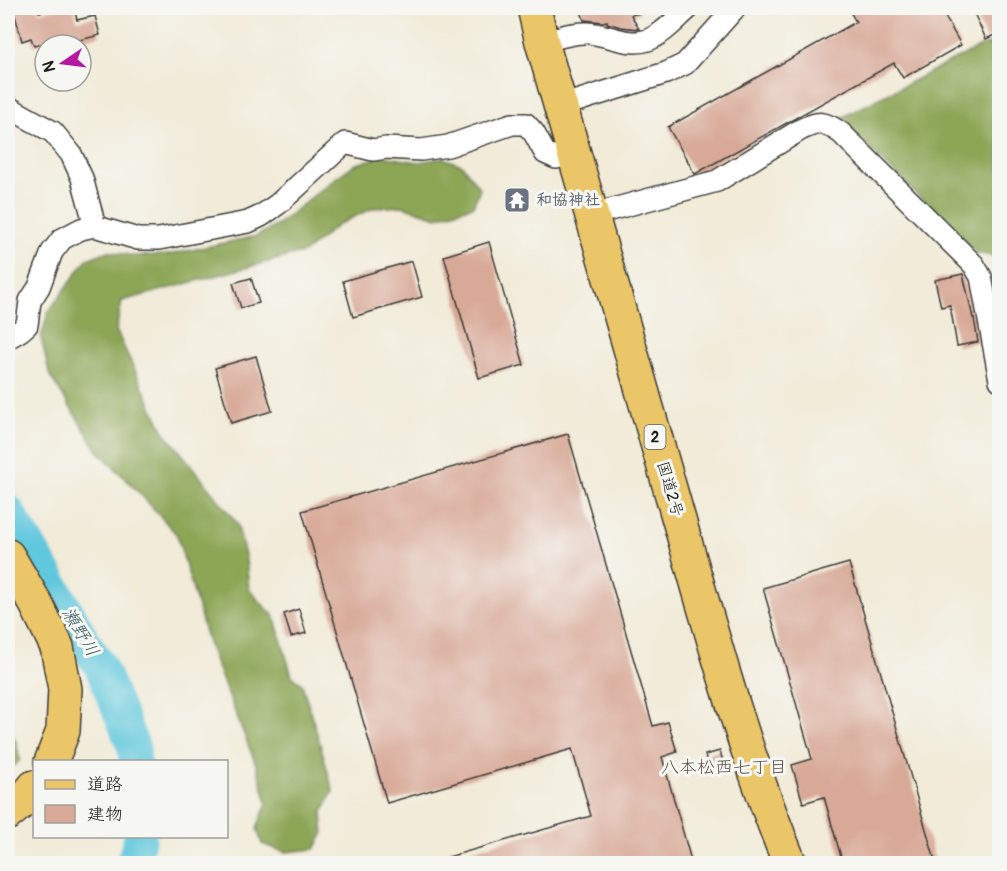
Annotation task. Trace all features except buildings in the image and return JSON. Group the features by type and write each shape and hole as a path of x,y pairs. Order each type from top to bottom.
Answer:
{"main road":[{"name":"国道2号","path":"534,8 591,215 734,705 754,768 790,864"},
{"path":"8,556 36,604 57,647 66,689 63,731 52,760"},
{"path":"8,813 23,801 33,788"}],"street":[{"path":"542,42 572,34 590,33 631,42 648,40 660,33 689,8"},
{"path":"561,106 666,73 685,64 735,8"},
{"path":"8,107 53,132 71,154 82,178 94,226"},
{"path":"8,338 27,325 30,301 39,287 52,252 62,239 81,229 94,226 138,239 159,239 248,222 278,204 345,143 373,150 386,148 421,150 448,146 512,124 526,124 545,153 556,158 574,154"},
{"path":"591,215 717,181 800,130 814,124 828,124 841,133 974,265 981,277 999,380"}],"green space":[{"path":"999,42 999,257 977,253 839,119 981,46"},
{"path":"382,156 419,162 443,158 462,165 480,189 473,206 437,217 402,206 373,208 339,224 305,252 122,301 116,330 163,430 237,523 246,560 249,589 274,616 292,676 302,684 333,791 322,814 324,833 315,849 285,852 262,844 257,828 267,803 257,767 210,649 177,535 99,452 50,376 41,338 48,312 87,259 108,251 134,256 168,255 257,236 277,225 354,165"},
{"path":"8,725 16,742 20,760 8,772"}],"waterway":[{"name":"瀬野川","path":"8,511 101,668 134,748 135,760"},
{"name":"瀬野川","path":"132,864 140,838"}],"place":[{"name":"和協神社","path":"517,200"}],"district":[{"name":"八本松西七丁目","path":"724,767"}]}
